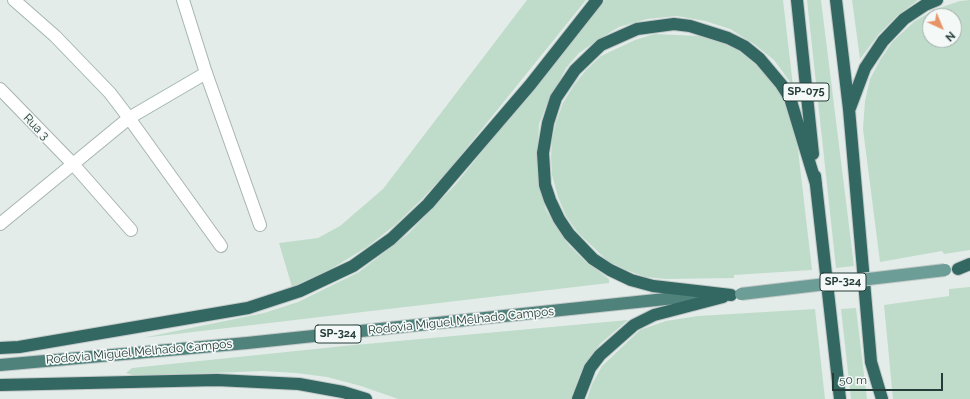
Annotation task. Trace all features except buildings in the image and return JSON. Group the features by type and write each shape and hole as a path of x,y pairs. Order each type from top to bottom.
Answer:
{"highway":[{"path":"0,348 19,347 248,308 300,291 353,266 391,239 428,204 530,84 597,0"},
{"name":"SP-075","path":"797,0 840,399"},
{"name":"SP-075","path":"836,0 849,109 875,399"},
{"path":"849,109 865,68 882,41 904,19 925,5 937,0"},
{"path":"736,295 653,286 631,280 610,270 594,259 569,234 559,219 545,185 543,153 545,135 552,109 556,98 570,76 587,56 601,45 637,29 656,25 680,25 709,31 728,38 744,46 760,58 790,98 816,184"},
{"path":"970,264 958,269 970,270"},
{"path":"578,399 590,368 614,340 634,324 654,315 736,295"},
{"name":"Rodovia Miguel Melhado Campos","path":"0,365 286,339 675,298 736,295"},
{"path":"871,362 882,399"},
{"path":"835,399 836,368"},
{"path":"0,385 217,380 299,384 343,392 366,399"}],"main road":[{"name":"Rodovia Miguel Melhado Campos","path":"736,295 945,270"}],"street":[{"path":"14,0 55,36 110,93 221,246"},
{"path":"183,0 206,73 260,225"},
{"path":"0,224 129,118 206,73"},
{"name":"Rua 3","path":"0,89 73,164 131,230"}],"green space":[{"path":"527,0 586,0 448,171 422,199 395,225 367,247 331,269 292,287 279,243 318,238 340,226 383,189"},
{"path":"605,0 783,0 793,86 774,60 754,44 730,29 705,21 677,16 647,19 619,27 579,53 566,68 547,104 539,124 537,167 540,189 546,210 557,228 569,245 586,262 609,279 609,283 142,338 264,313 298,302 359,272 408,234 455,185"},
{"path":"807,0 821,0 854,266 836,268"},
{"path":"852,0 918,0 897,16 878,35 860,59"},
{"path":"970,0 970,250 944,254 942,251 880,262 863,129 865,101 870,79 880,60 893,41 915,21 922,17 922,48 962,48 962,8 939,8 960,1"},
{"path":"654,34 699,36 720,42 739,51 759,67 772,82 784,101 797,141 812,270 734,275 734,278 665,279 646,277 626,270 608,261 578,233 566,216 558,197 552,175 551,157 552,140 556,122 563,103 574,85 586,70 601,56 635,40"},
{"path":"970,287 970,399 893,399 884,305 949,296 949,289"},
{"path":"856,308 867,399 851,399 841,309"},
{"path":"815,309 825,399 587,399 592,384 602,366 640,330 666,321 698,316"},
{"path":"628,320 600,344 589,359 580,374 571,399 398,399 361,386 327,377 296,373 263,371 135,376 126,373 132,368 344,346"}]}
